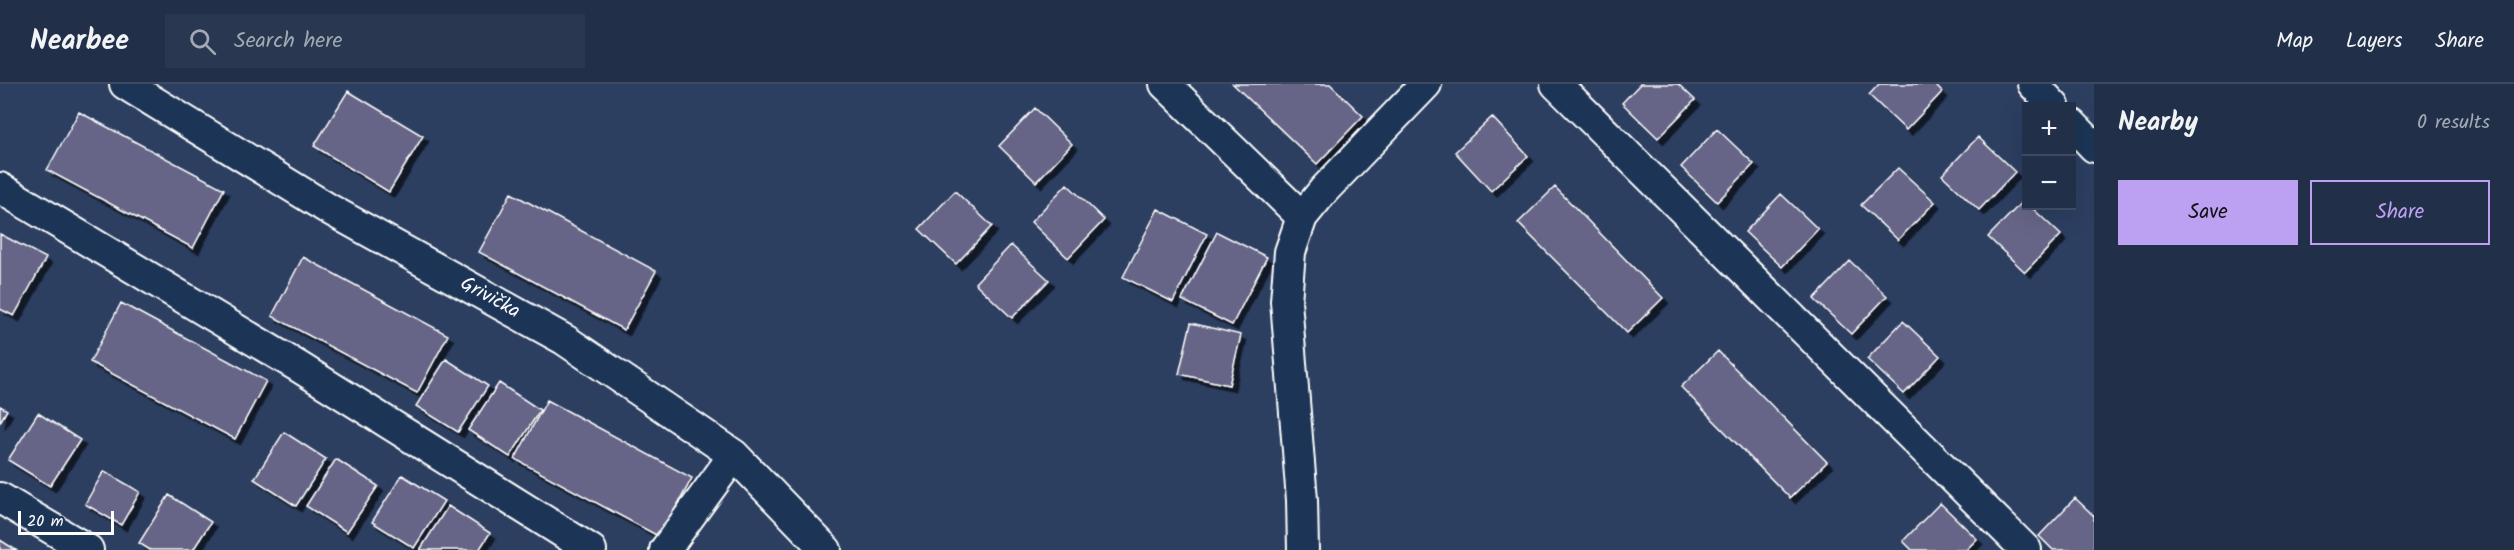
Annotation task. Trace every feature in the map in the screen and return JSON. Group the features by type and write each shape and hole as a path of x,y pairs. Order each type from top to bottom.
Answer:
{"street":[{"name":"Grivička","path":"125,84 327,208 565,340 734,455 826,550"},
{"path":"1165,84 1302,217"},
{"path":"1303,550 1302,500 1286,301 1290,252 1302,217 1324,190 1426,84"},
{"path":"1556,84 2026,550"},
{"path":"2032,84 2050,102"},
{"path":"2076,128 2094,147"},
{"path":"0,188 309,373 591,550"},
{"path":"665,550 734,455"},
{"path":"0,498 88,550"}],"building":[{"path":"1233,84 1330,84 1363,116 1317,164"},
{"path":"1640,84 1678,84 1695,100 1658,138 1622,103"},
{"path":"1879,84 1934,84 1942,92 1906,130 1869,95"},
{"path":"348,91 423,136 389,192 314,146"},
{"path":"1035,108 1072,144 1036,182 999,146"},
{"path":"79,112 224,189 193,248 47,170"},
{"path":"1492,117 1528,156 1491,191 1455,152"},
{"path":"1717,129 1754,164 1717,202 1681,167"},
{"path":"1978,137 2015,172 1979,210 1942,175"},
{"path":"1898,168 1935,202 1898,240 1861,205"},
{"path":"1067,184 1104,220 1068,258 1031,222"},
{"path":"1555,187 1663,298 1627,333 1518,223"},
{"path":"955,191 992,226 956,264 919,229"},
{"path":"511,193 656,271 624,330 479,252"},
{"path":"1781,194 1818,229 1782,267 1745,232"},
{"path":"2022,202 2022,210 2034,210 2061,235 2025,272 1988,237"},
{"path":"1158,209 1207,234 1173,302 1123,277"},
{"path":"1217,232 1267,257 1232,325 1182,300"},
{"path":"0,234 46,258 14,316 0,309"},
{"path":"1011,245 1049,280 1012,318 975,283"},
{"path":"303,257 448,335 417,393 272,316"},
{"path":"1850,261 1887,296 1851,334 1814,299"},
{"path":"121,303 266,381 235,439 90,362"},
{"path":"1903,321 1940,356 1904,394 1867,359"},
{"path":"1191,323 1241,335 1229,385 1179,374"},
{"path":"1718,351 1827,462 1790,498 1681,387"},
{"path":"446,359 488,386 458,432 416,406"},
{"path":"499,383 540,410 510,457 468,430"},
{"path":"547,400 692,478 660,537 515,459"},
{"path":"0,406 7,410 0,422"},
{"path":"38,413 80,440 50,486 8,460"},
{"path":"284,432 326,459 296,506 254,479"},
{"path":"336,459 378,486 347,532 306,506"},
{"path":"104,471 140,492 121,525 85,504"},
{"path":"402,475 444,501 414,548 372,522"},
{"path":"169,495 211,522 193,550 150,550 139,543"},
{"path":"2075,498 2094,516 2094,550 2053,550 2039,536"},
{"path":"1940,503 1977,539 1966,550 1912,550 1903,541"},
{"path":"448,506 490,533 479,550 420,550"},
{"path":"0,540 16,550 0,550"}]}
